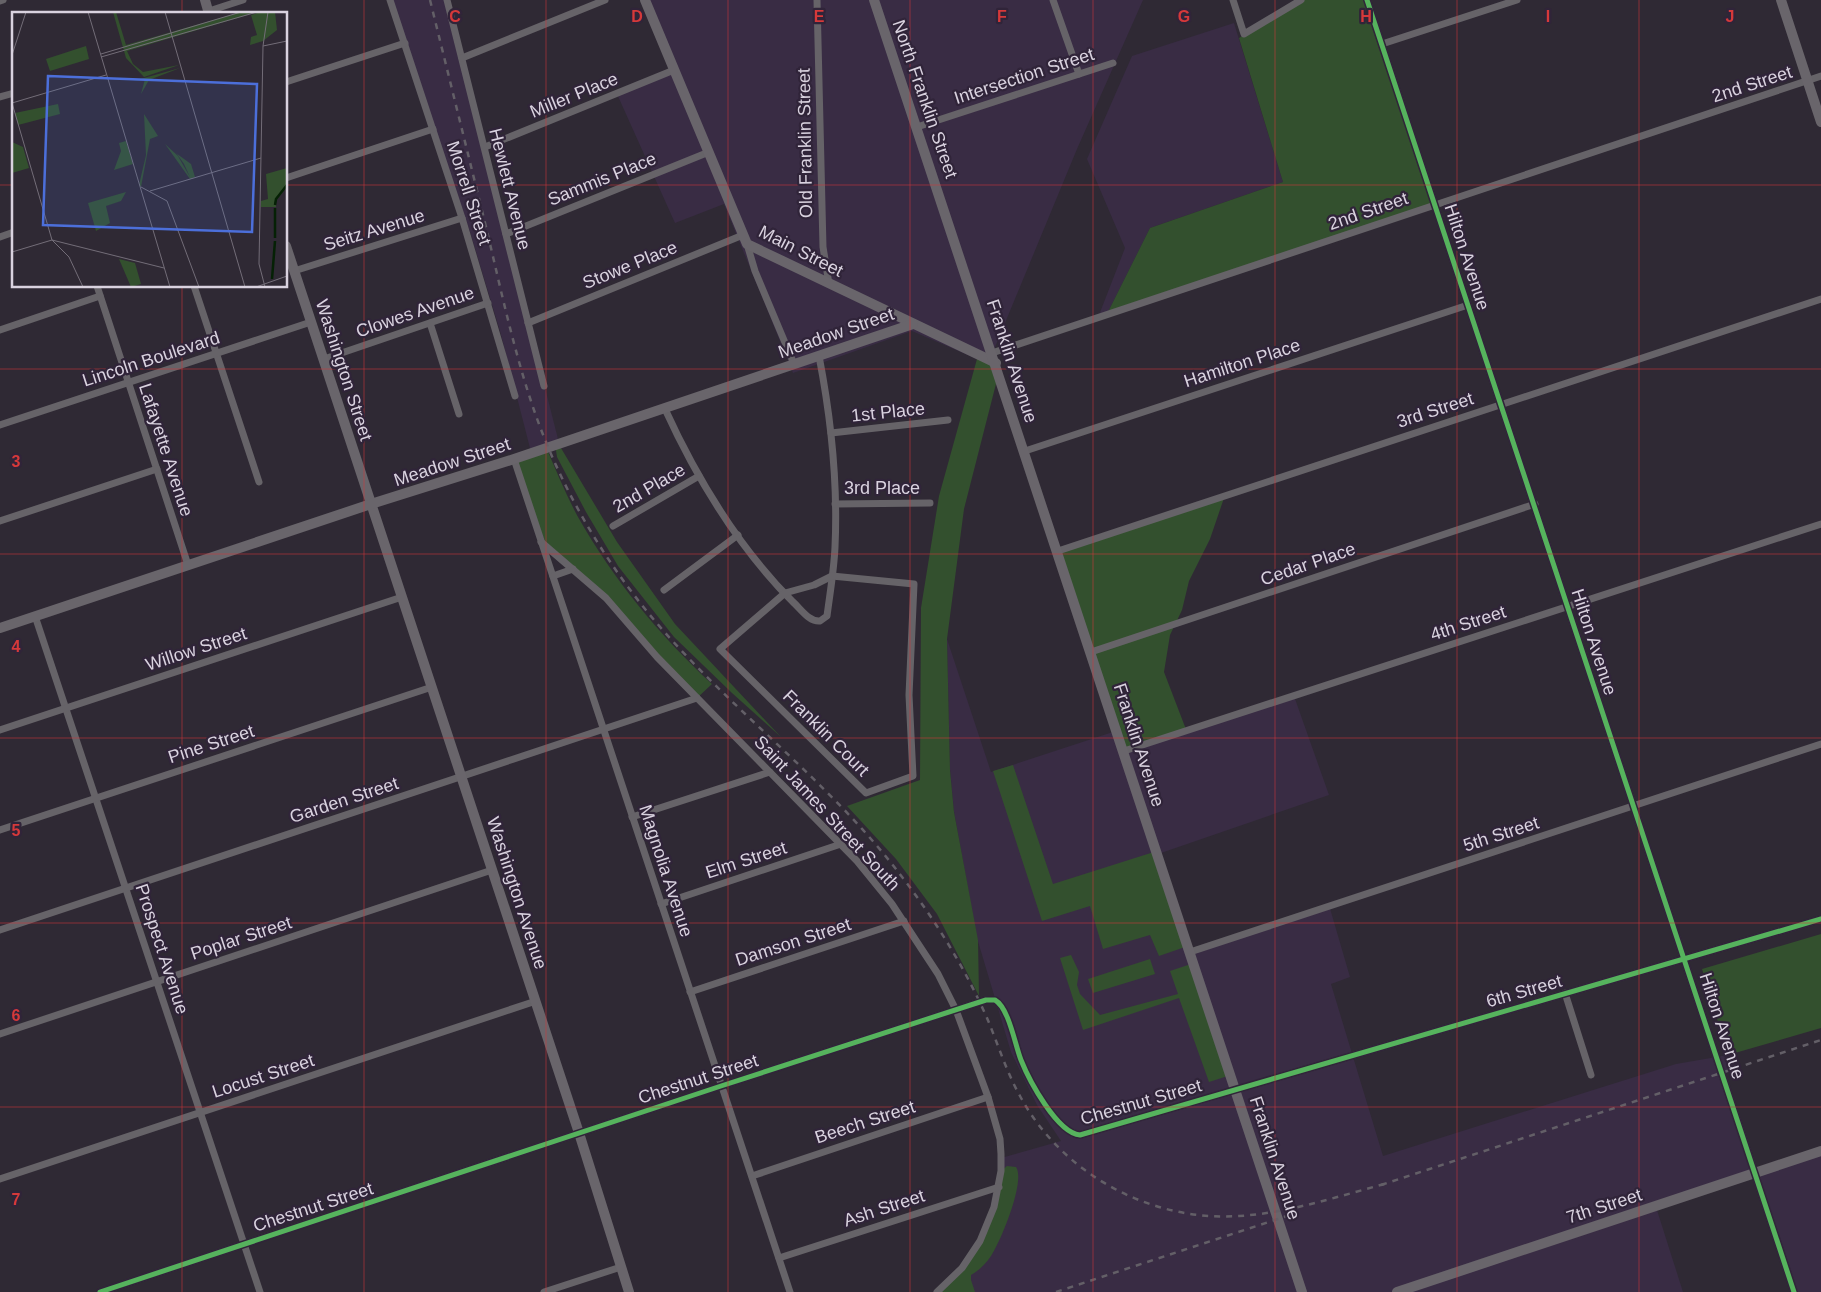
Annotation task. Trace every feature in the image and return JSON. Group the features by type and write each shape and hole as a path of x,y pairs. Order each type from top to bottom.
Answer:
{"main road":[{"path":"205,0 209,12"},
{"name":"Main Street","path":"646,0 745,240 829,284 996,363"},
{"name":"North Franklin Street","path":"874,0 944,209"},
{"path":"1781,0 1821,122"},
{"name":"Franklin Avenue","path":"944,209 1302,1292"},
{"name":"Washington Street","path":"288,252 371,504"},
{"name":"Meadow Street","path":"0,628 371,504 514,459 913,324"},
{"name":"Washington Avenue","path":"371,504 536,1001 630,1292"},
{"name":"7th Street","path":"1397,1292 1821,1151"}],"street":[{"path":"212,12 243,0"},
{"name":"Morrell Street","path":"390,0 462,218 515,396"},
{"name":"Hewlett Avenue","path":"447,0 544,386"},
{"path":"462,58 605,0"},
{"name":"Old Franklin Street","path":"817,0 822,227 829,284"},
{"path":"1053,0 1078,74"},
{"path":"1233,0 1244,34 1301,0"},
{"name":"Hilton Avenue","path":"1368,0 1794,1292"},
{"path":"1382,44 1517,0"},
{"path":"288,81 404,43"},
{"name":"Intersection Street","path":"917,127 1113,62"},
{"name":"Miller Place","path":"485,147 674,70"},
{"name":"2nd Street","path":"981,356 1821,76"},
{"path":"288,177 433,129"},
{"name":"Sammis Place","path":"506,234 709,152"},
{"name":"Seitz Avenue","path":"294,271 462,218"},
{"path":"0,237 12,233"},
{"path":"745,240 755,271 794,364"},
{"name":"Stowe Place","path":"528,323 745,240"},
{"name":"Lafayette Avenue","path":"98,288 188,565"},
{"path":"195,288 259,482"},
{"path":"0,330 100,296"},
{"name":"3rd Street","path":"1058,551 1821,299"},
{"name":"Clowes Avenue","path":"324,359 488,303"},
{"name":"Hamilton Place","path":"1025,451 1468,305"},
{"name":"Lincoln Boulevard","path":"0,425 311,322"},
{"path":"430,323 459,414"},
{"path":"664,409 678,438 722,514 785,593 811,619 815,621 823,619 827,616 835,547 835,473 819,356"},
{"name":"1st Place","path":"831,433 948,420"},
{"name":"Magnolia Avenue","path":"514,459 790,1292"},
{"path":"0,521 157,468"},
{"name":"2nd Place","path":"613,526 700,476"},
{"name":"3rd Place","path":"835,504 930,503"},
{"name":"Cedar Place","path":"1091,652 1535,504"},
{"name":"4th Street","path":"1124,751 1821,524"},
{"path":"664,590 738,535"},
{"name":"Saint James Street South","path":"541,542 606,598 657,657 841,844 875,882 904,921 938,974 956,1010 988,1097 1000,1139 1001,1172 994,1207 980,1241 962,1268 937,1292"},
{"path":"553,576 573,569"},
{"path":"785,593 832,576"},
{"name":"Franklin Court","path":"785,593 720,649 866,793 913,776 909,695 914,584 832,576"},
{"name":"Willow Street","path":"0,730 402,597"},
{"name":"Prospect Avenue","path":"35,616 260,1292"},
{"name":"Pine Street","path":"0,830 432,687"},
{"name":"Garden Street","path":"0,930 697,698"},
{"name":"5th Street","path":"1190,952 1821,744"},
{"path":"632,817 770,772"},
{"name":"Elm Street","path":"661,904 841,844"},
{"name":"Poplar Street","path":"0,1034 492,870"},
{"name":"6th Street","path":"1235,1089 1821,919"},
{"name":"Damson Street","path":"690,992 904,921"},
{"path":"1565,993 1591,1075"},
{"name":"Chestnut Street","path":"100,1292 721,1086 989,1000 995,1000 1001,1005 1021,1060 1033,1085 1058,1121 1068,1131 1076,1134 1085,1134 1235,1089"},
{"name":"Locust Street","path":"0,1179 536,1001"},
{"name":"Beech Street","path":"752,1176 988,1097"},
{"name":"Ash Street","path":"779,1258 999,1187"},
{"path":"544,1292 621,1267"}],"shaded area":[{"path":"390,0 447,0 559,443 531,452 500,331 470,232"},
{"path":"646,0 1143,0 1077,149 993,352 977,359 912,331 793,373 724,204 675,223 617,94 674,70"},
{"path":"1234,23 1283,182 1150,228 1108,312 1099,315 1125,248 1087,159 1132,56"},
{"path":"947,639 991,772 1116,731 1123,754 1294,696 1329,795 1158,854 1191,951 1329,905 1350,977 1331,984 1383,1156 1676,1064 1728,1055 1734,1071 1722,1074 1755,1172 1821,1151 1821,1292 1795,1292 1755,1173 1656,1207 1683,1292 965,1292 987,1225 1001,1158 1061,1141 1037,1105 1011,1052 977,938 954,812 950,770"}],"green space":[{"path":"1300,0 1367,0 1433,205 1108,312 1150,228 1283,182 1239,38"},
{"path":"990,353 998,376 964,509 947,639 950,770 954,812 978,940 979,996 937,914 896,859 847,806 920,780 921,608 939,496 977,359"},
{"path":"558,443 617,542 675,624 781,737 674,637 618,566 586,512 557,457 555,444"},
{"path":"546,447 574,509 606,562 656,626 712,684 697,698 606,598 547,547 514,459"},
{"path":"1224,498 1210,539 1189,581 1182,610 1170,635 1164,672 1187,732 1124,754 1056,552"},
{"path":"1013,765 1053,884 1157,851 1188,946 1159,956 1150,935 1103,949 1090,906 1042,921 993,771"},
{"path":"1821,934 1821,1028 1728,1055 1702,969"},
{"path":"1071,955 1079,972 1077,985 1080,994 1100,1015 1178,994 1170,971 1194,963 1231,1075 1209,1082 1179,998 1083,1030 1060,958"},
{"path":"1150,959 1155,974 1093,993 1088,979"},
{"path":"1007,1166 1016,1167 1018,1174 1015,1198 1006,1226 995,1249 989,1259 971,1275 975,1292 937,1292 959,1270 987,1225 1001,1171"}],"railway":[{"path":"430,0 506,314 529,395 562,478 590,531 623,580 671,639 736,706 837,803 869,837 912,890 948,943 968,980 987,1018 1015,1087 1038,1124 1060,1148 1085,1170 1112,1188 1142,1201 1174,1211 1206,1216 1258,1214 1314,1203 1388,1183"},
{"path":"1381,1185 1821,1040"},
{"path":"1056,1292 1293,1214"}],"cycle path":[{"path":"1367,0 1794,1292"},
{"path":"100,1292 986,1000 995,1000 1000,1004 1008,1019 1021,1060 1030,1080 1053,1116 1071,1132 1080,1135 1821,919"}]}
